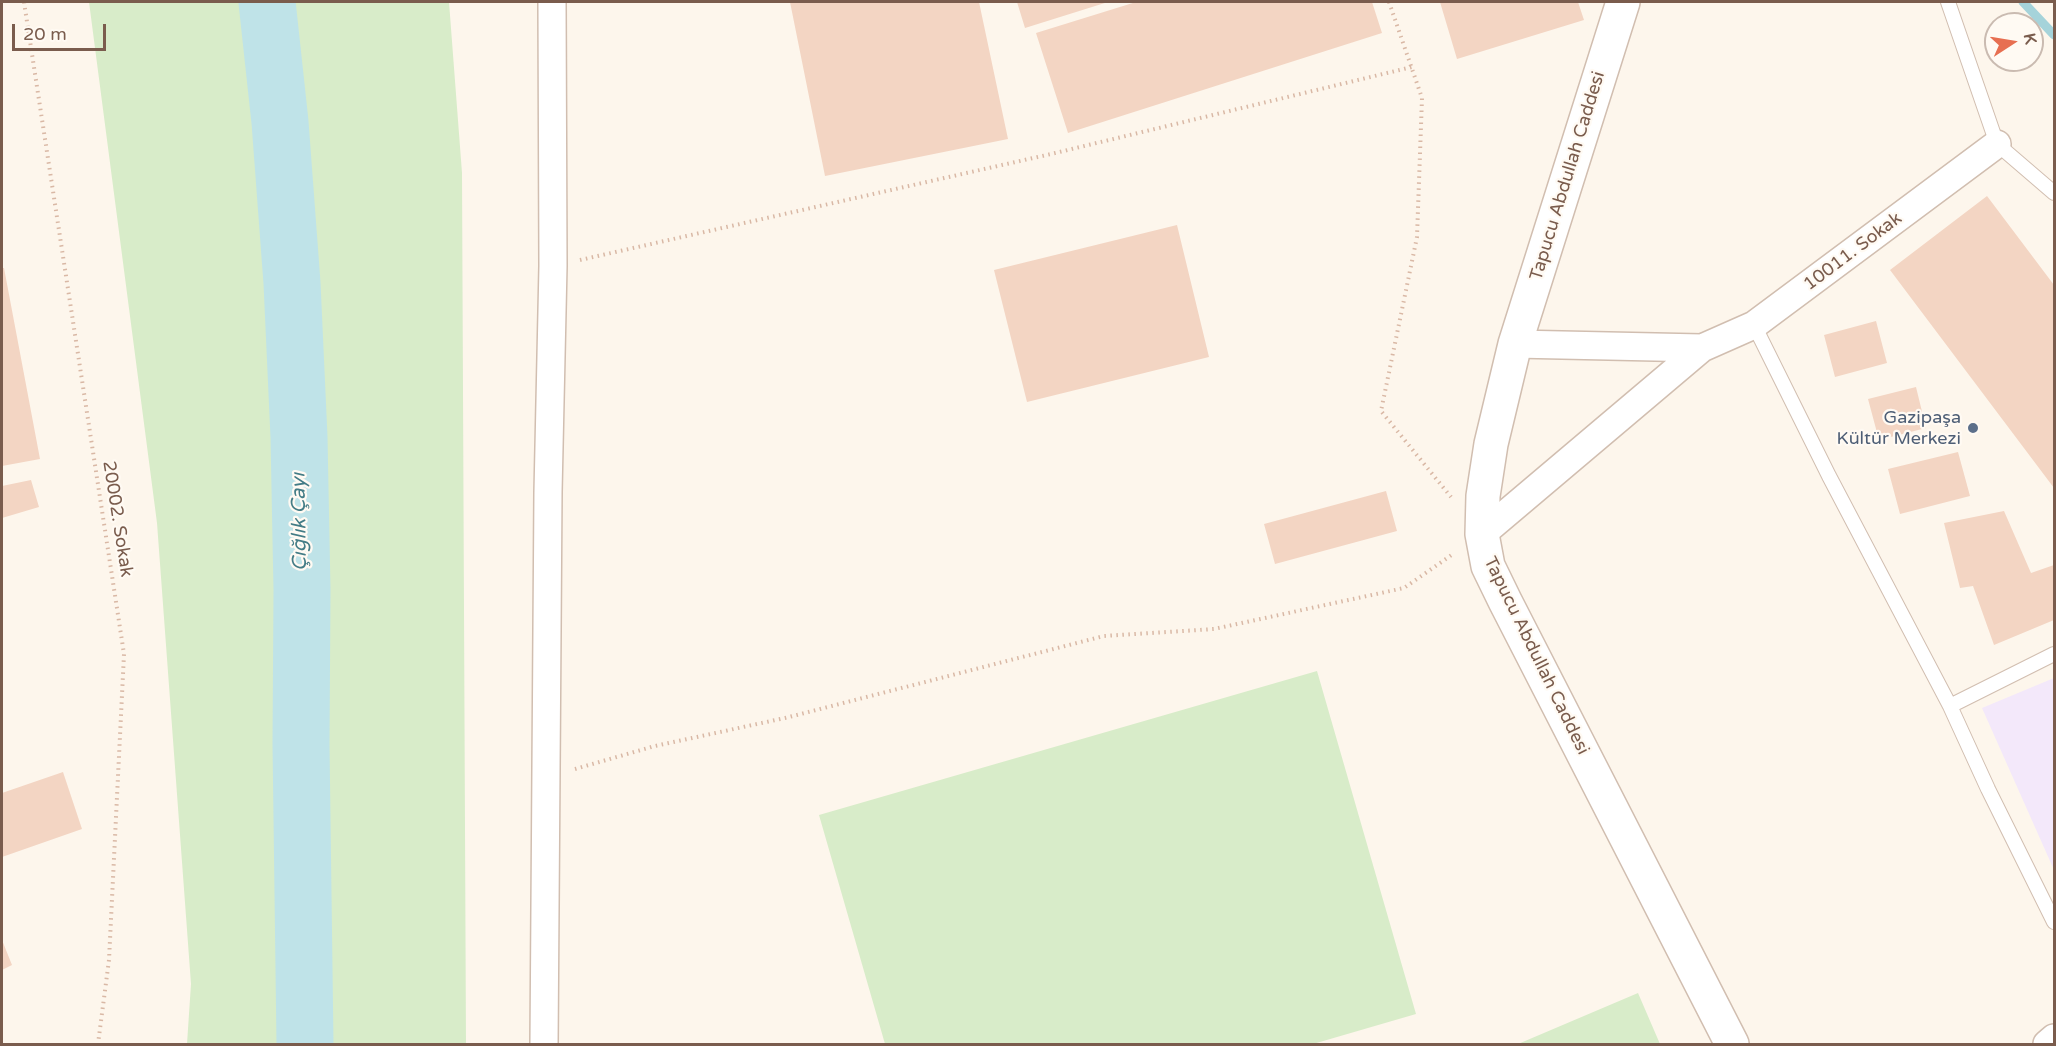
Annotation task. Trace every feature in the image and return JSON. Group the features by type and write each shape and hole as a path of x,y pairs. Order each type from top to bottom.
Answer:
{"street":[{"path":"544,1044 548,480 553,266 552,2"},
{"name":"Tapucu Abdullah Caddesi","path":"1623,2 1515,344 1491,444 1483,495 1482,534 1488,566 1505,601 1732,1044"},
{"name":"10011. Sokak","path":"1482,534 1702,348 1754,325 1997,144"},
{"name":"10011. Sokak","path":"1515,344 1702,348"},
{"path":"2047,1044 2055,1038"}],"lane":[{"path":"1948,2 1997,144 2055,193"},
{"path":"1754,325 1829,476 1950,706 1988,789 2055,922"},
{"path":"1950,706 2055,654"}],"path":[{"name":"20002. Sokak","path":"24,2 124,654 109,960 98,1044"},
{"path":"546,777 655,746 784,718 1104,636 1214,629 1404,588 1482,534 1380,411 1417,237 1422,98 1389,2"},
{"path":"553,266 1051,154 1412,66"}],"shaded area":[{"path":"2054,678 2054,870 1982,708"}],"green space":[{"path":"89,2 449,2 462,173 466,1044 187,1044 191,984 157,523"},
{"path":"1317,671 1416,1014 1313,1044 885,1044 819,815"},
{"path":"1638,993 1660,1044 1518,1044"}],"building":[{"path":"790,2 979,2 1008,139 825,176"},
{"path":"1017,2 1108,2 1025,28"},
{"path":"1136,2 1372,2 1382,33 1068,133 1036,33"},
{"path":"1440,2 1578,2 1584,20 1457,59"},
{"path":"1987,196 2054,285 2054,488 1890,270"},
{"path":"1177,225 1209,357 1027,402 994,270"},
{"path":"2,268 4,268 40,459 2,466"},
{"path":"1876,321 1887,363 1835,377 1824,335"},
{"path":"1916,387 1926,428 1879,440 1868,399"},
{"path":"1958,452 1970,496 1900,514 1888,469"},
{"path":"31,480 39,507 2,518 2,486"},
{"path":"1386,491 1397,531 1275,564 1264,524"},
{"path":"2004,511 2031,573 2054,565 2054,620 1994,645 1973,586 1960,588 1944,523"},
{"path":"63,772 82,829 2,857 2,793"},
{"path":"2,940 12,965 2,970"}],"waterway":[{"name":"Çığlık Çayı","path":"267,2 280,122 292,283 299,437 305,1044"},
{"path":"2023,2 2054,35"}],"place":[{"name":"Gazipaşa Kültür Merkezi","path":"1973,428"}]}
